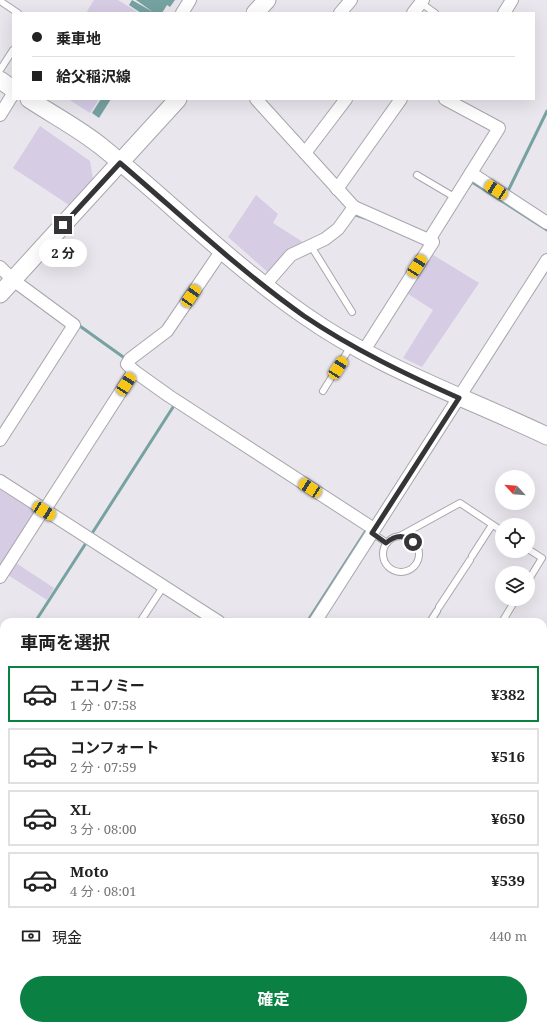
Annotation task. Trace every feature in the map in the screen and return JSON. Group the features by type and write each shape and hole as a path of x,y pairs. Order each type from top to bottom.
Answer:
{"street":[{"path":"183,12 190,0"},
{"path":"341,12 351,0"},
{"path":"505,12 512,0"},
{"path":"414,12 422,2"},
{"path":"0,80 12,88"},
{"path":"0,114 12,96"},
{"path":"31,100 101,146 264,286 305,316 357,348 402,373 547,436"},
{"path":"0,294 177,100"},
{"path":"305,153 345,100"},
{"path":"337,189 400,100"},
{"path":"429,240 499,128 450,100"},
{"path":"262,102 305,153 354,207 433,242 357,348"},
{"path":"471,173 547,223"},
{"path":"264,286 291,255 325,239 338,229 354,207"},
{"path":"222,250 167,331 130,359 127,364 134,371 169,396 373,531"},
{"path":"317,618 547,260"},
{"path":"0,267 13,280 74,325 0,440"},
{"path":"0,577 134,371"},
{"path":"0,481 44,511 213,618"}],"lane":[{"path":"0,1 16,12"},
{"path":"422,2 434,12"},
{"path":"0,70 12,52"},
{"path":"418,175 456,198"},
{"path":"311,246 352,312"},
{"path":"323,391 357,348"},
{"path":"400,536 409,538 418,550 417,560 407,571 402,572 392,570 385,562 383,553 386,543 394,537 400,536 460,503 495,527"},
{"path":"432,618 492,525"},
{"path":"373,531 386,543"},
{"path":"535,554 542,558 535,570"},
{"path":"143,618 163,586"},
{"path":"504,618 512,606"}],"shaded area":[{"path":"94,0 118,0 137,12 87,12"},
{"path":"70,100 98,100 90,113"},
{"path":"40,126 90,161 93,179 69,205 13,168"},
{"path":"256,195 278,214 273,223 306,244 270,274 228,237"},
{"path":"430,253 479,283 422,367 403,358 433,310 405,292"},
{"path":"0,486 38,511 0,570"},
{"path":"16,563 54,588 47,600 8,575"}],"water":[{"path":"132,0 153,12 140,12 129,5"},
{"path":"136,0 175,0 170,7 167,5 163,12 153,12"},
{"path":"100,100 110,100 99,118 92,113"}],"waterway":[{"path":"507,193 547,111"},
{"path":"468,188 472,182 547,230"},
{"path":"353,214 365,218"},
{"path":"77,324 126,359"},
{"path":"91,535 175,404"},
{"path":"310,618 367,529"},
{"path":"38,618 86,543"}],"route":[{"path":"63,225 120,163 264,286 305,316 342,340 402,373 459,398 372,533 386,543 394,537 400,536 409,538 413,542"}]}
